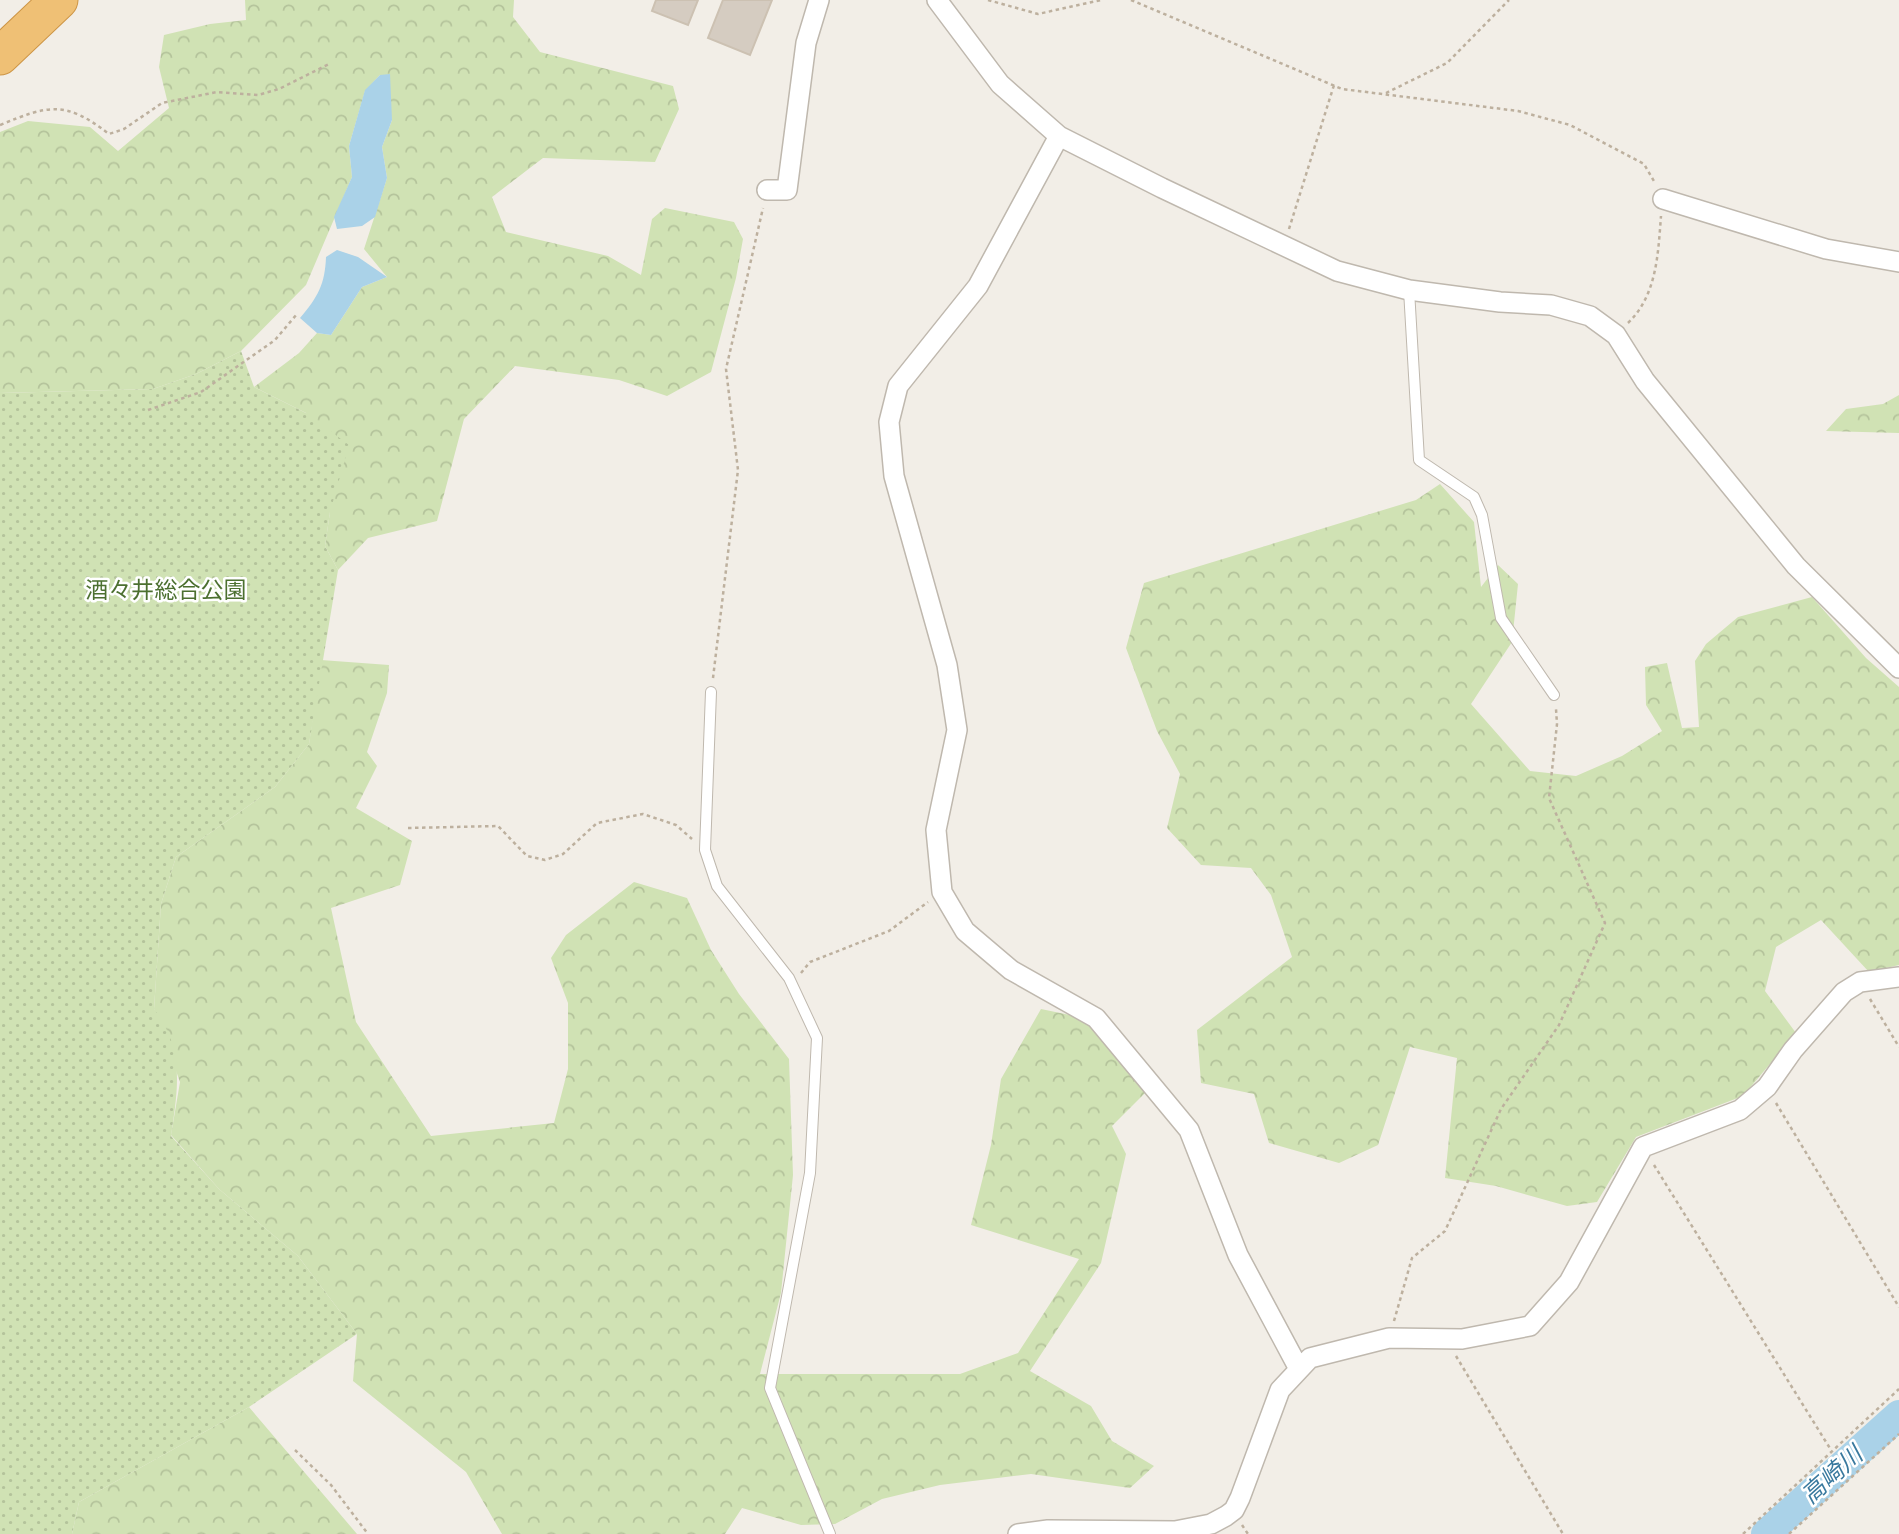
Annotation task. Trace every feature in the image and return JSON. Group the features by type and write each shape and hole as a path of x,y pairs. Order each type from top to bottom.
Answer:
{"highway":[{"path":"0,56 59,0"}],"street":[{"path":"767,190 787,191 806,43 819,0"},
{"path":"937,0 1000,84 1059,136 1284,246 1337,271 1409,290 1500,302 1551,305 1590,316 1616,335 1645,381 1796,566 1899,668"},
{"path":"1059,136 978,286 898,386 888,422 894,476 947,665 957,730 936,830 942,892 965,931 1011,970 1096,1018 1189,1130 1238,1255 1299,1369"},
{"path":"1663,199 1826,249 1899,262"},
{"path":"1018,1534 1048,1530 1175,1531 1211,1524 1234,1510 1280,1390 1310,1358 1389,1338 1446,1338 1512,1331 1530,1326 1547,1310 1569,1282 1643,1147 1741,1110 1767,1087 1793,1050 1844,992 1860,982 1899,977"}],"lane":[{"path":"1409,290 1419,460 1474,497 1482,515 1501,618 1554,695"},
{"path":"711,692 705,850 717,886 793,984 817,1038 810,1173 770,1388 830,1534"}],"path":[{"path":"988,0 1038,14 1101,0"},
{"path":"1131,0 1342,89 1518,111 1570,125 1644,163 1663,199 1657,265 1643,309 1616,335"},
{"path":"1386,93 1447,63 1509,0"},
{"path":"0,125 32,112 64,108 87,117 109,134 124,129 162,103 217,92 258,95 279,89 329,64"},
{"path":"1284,246 1334,85"},
{"path":"711,692 738,470 726,369 767,190"},
{"path":"148,410 201,392 275,340 297,314"},
{"path":"1389,1338 1412,1258 1445,1231 1501,1109 1559,1025 1605,923 1549,798 1557,724 1554,695"},
{"path":"408,828 498,826 527,856 545,860 563,854 597,824 643,814 676,825 705,850"},
{"path":"793,984 810,962 889,931 942,892"},
{"path":"1860,982 1899,1047"},
{"path":"1767,1087 1899,1307"},
{"path":"1643,1147 1832,1450"},
{"path":"1446,1338 1563,1534"},
{"path":"1743,1534 1899,1389"},
{"path":"1789,1534 1899,1434"},
{"path":"295,1450 331,1485 368,1534"}],"green space":[{"path":"245,0 514,0 513,17 540,52 673,86 679,109 655,162 543,158 492,197 506,232 608,256 641,275 652,219 665,208 734,222 743,239 736,278 711,372 667,396 619,380 515,366 464,419 437,521 368,538 338,570 325,546 330,512 306,413 254,387 299,353 317,333 331,335 362,287 387,277 364,249 387,178 382,147 392,120 380,75 365,91 349,146 352,177 306,285 241,351 196,374 153,389 0,393 0,132 28,121 90,127 118,151 169,108 159,67 164,35 210,24 246,20"},
{"name":"酒々井総合公園","path":"241,351 254,387 306,413 349,445 330,512 325,546 338,570 309,744 275,787 176,857 161,904 154,1009 171,1039 175,1055 177,1086 171,1136 219,1189 298,1256 357,1334 249,1407 79,1502 72,1534 0,1534 0,393 153,389 196,374"},
{"path":"1899,395 1899,433 1826,431 1846,409 1883,404"},
{"path":"1440,484 1474,522 1481,587 1498,565 1518,584 1512,642 1471,704 1530,771 1576,776 1622,756 1662,731 1646,705 1645,667 1667,663 1682,728 1699,727 1695,661 1706,644 1738,617 1812,597 1866,658 1899,687 1899,965 1869,972 1821,920 1776,947 1765,991 1796,1033 1743,1096 1636,1137 1597,1202 1567,1206 1496,1186 1445,1178 1457,1058 1410,1047 1378,1145 1339,1163 1269,1143 1254,1094 1201,1083 1197,1030 1292,957 1271,895 1251,868 1201,865 1167,828 1180,774 1157,731 1126,648 1144,583 1416,500"},
{"path":"321,660 389,665 387,693 367,752 377,766 356,808 412,841 400,885 331,908 356,1022 431,1136 554,1123 568,1069 568,1003 551,958 566,935 634,882 687,898 711,950 739,994 789,1059 793,1175 781,1293 760,1374 960,1374 1018,1353 1079,1259 971,1225 991,1145 1001,1079 1041,1009 1089,1019 1146,1092 1112,1126 1126,1154 1101,1263 1030,1371 1091,1406 1112,1441 1154,1466 1130,1488 1031,1474 940,1485 882,1499 835,1524 801,1525 742,1508 725,1534 502,1534 466,1472 353,1381 357,1334 298,1256 219,1189 171,1135 180,1082 154,1009 161,904 176,857 275,787 309,744"},
{"path":"249,1407 357,1534 72,1534 79,1502"}],"water":[{"path":"390,74 392,120 382,147 387,178 375,217 362,226 337,229 334,217 352,177 349,146 365,90 380,75"},
{"path":"337,250 358,257 387,277 362,287 331,335 317,333 300,318 319,290 326,257"}],"building":[{"path":"656,0 698,0 688,25 652,11"},
{"path":"723,0 772,0 750,55 708,38"}],"waterway":[{"name":"高崎川","path":"1766,1534 1899,1415"}]}
